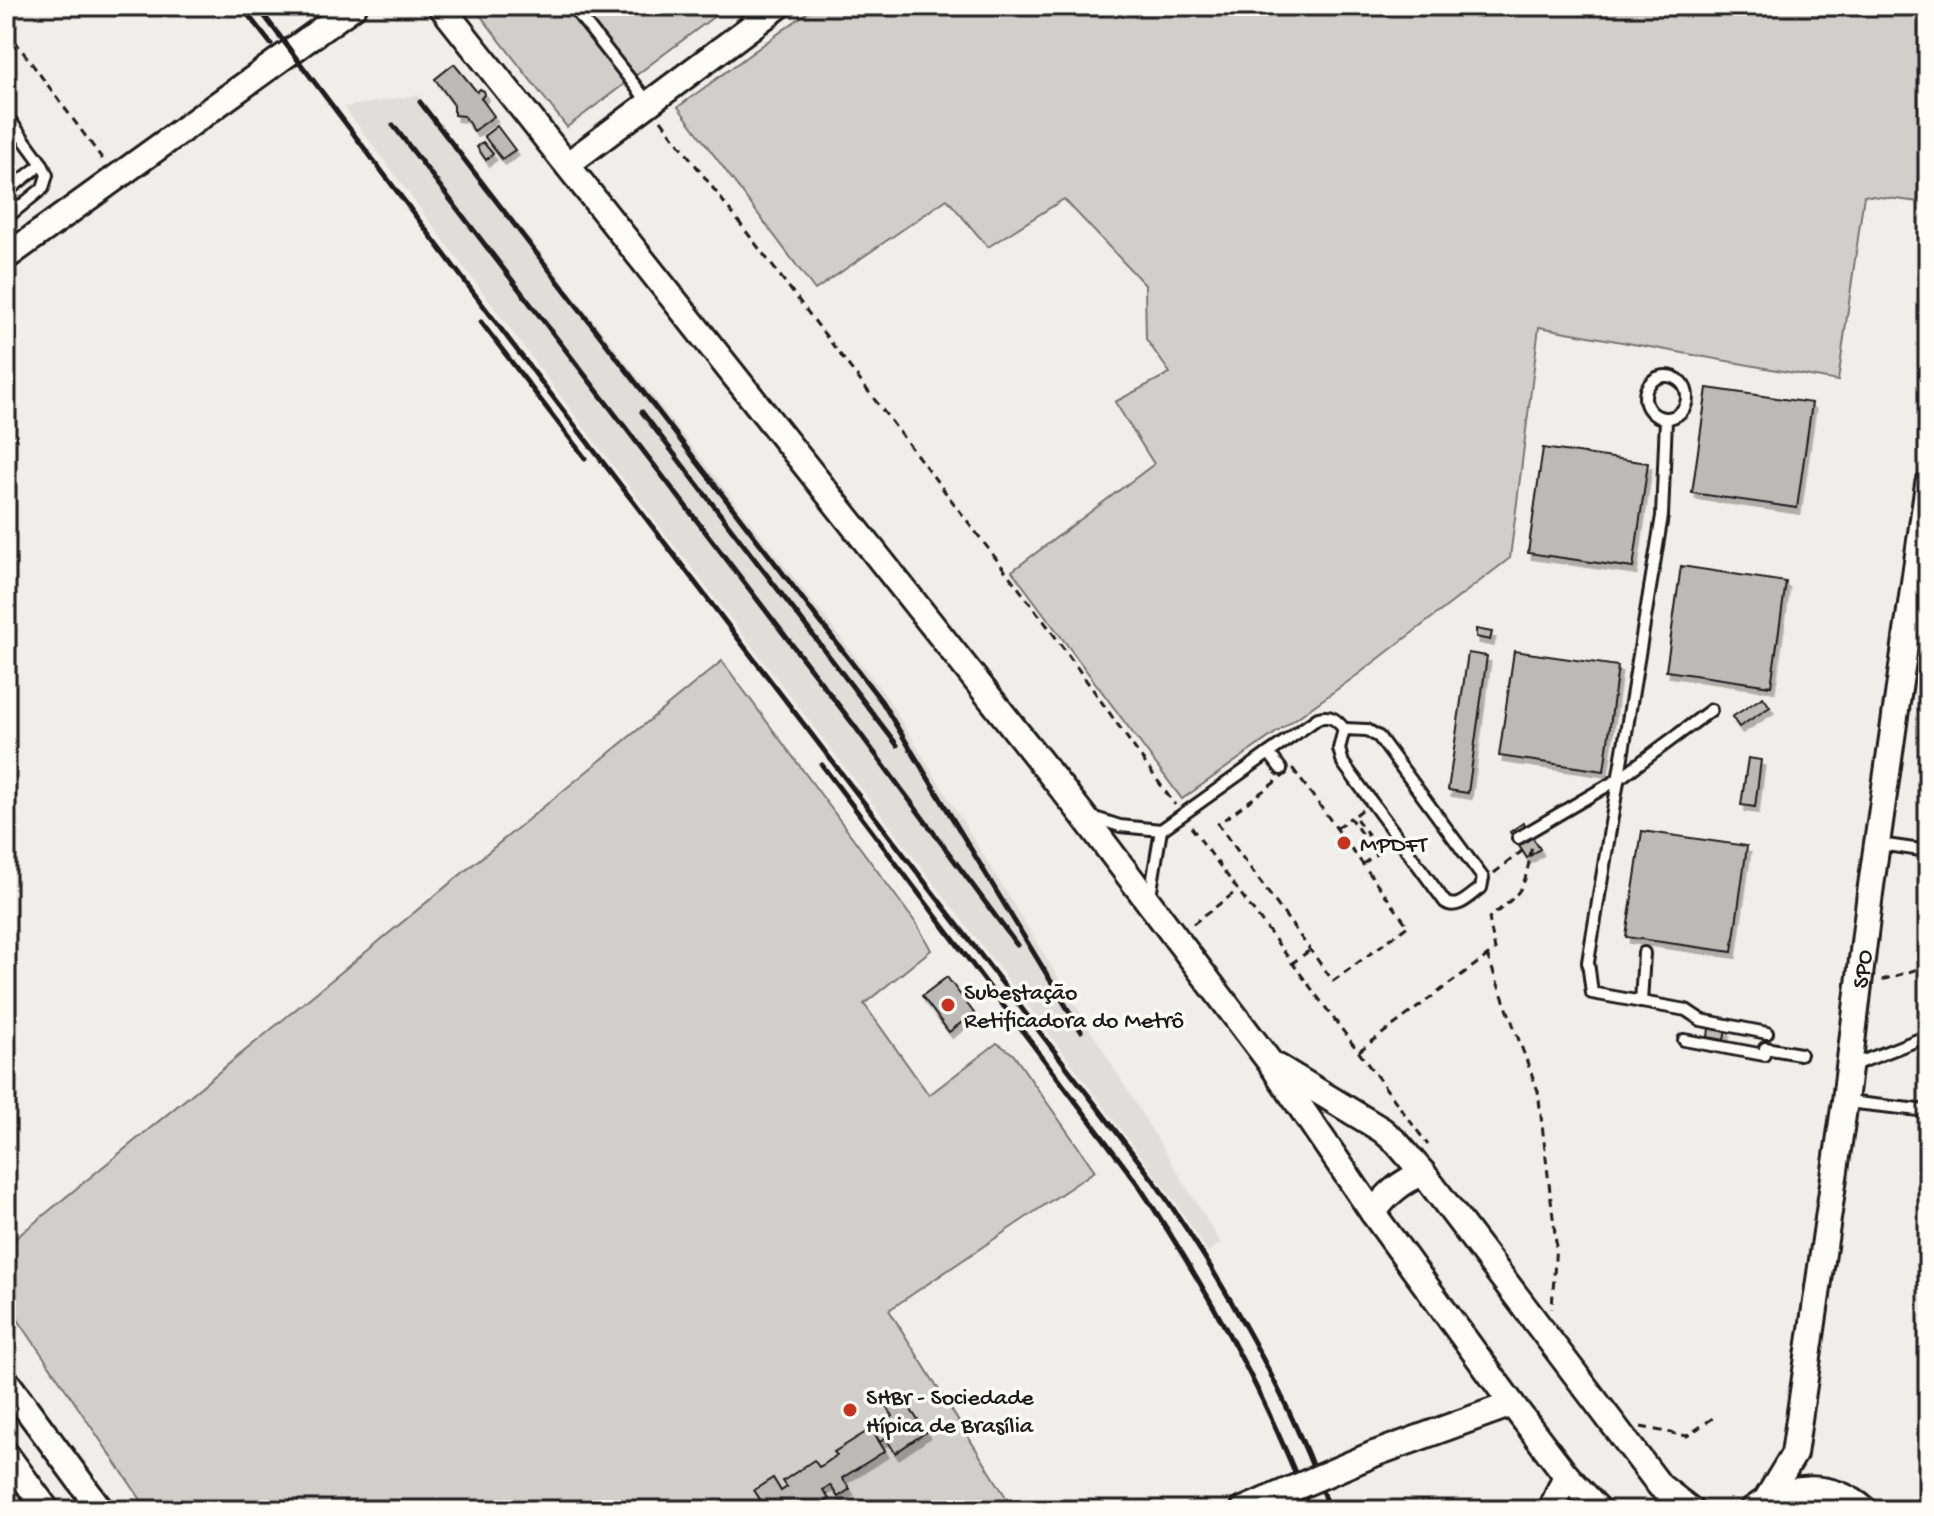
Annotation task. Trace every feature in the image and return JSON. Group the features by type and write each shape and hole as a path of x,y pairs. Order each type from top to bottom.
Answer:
{"street":[{"path":"6,257 354,6"},
{"path":"441,6 1082,814 1269,1061 1373,1213 1512,1404 1566,1475 1599,1510"},
{"path":"568,164 649,104 750,15 778,6"},
{"name":"SPO","path":"1760,1504 1794,1454 1928,484"},
{"path":"1269,1061 1428,1162 1660,1486 1691,1510"},
{"path":"1373,1213 1385,1196 1428,1162"},
{"path":"6,1381 101,1510"},
{"path":"1243,1510 1374,1454 1512,1404"},
{"path":"6,1454 47,1510"},
{"path":"1794,1454 1801,1472 1815,1488"},
{"path":"1551,1510 1566,1475"},
{"path":"1760,1504 1791,1490 1815,1488 1840,1494 1865,1510"}],"lane":[{"path":"572,6 649,104"},
{"path":"6,115 47,175 43,188 6,218"},
{"path":"6,192 42,164"},
{"path":"1671,376 1684,385 1688,400 1681,414 1666,419 1653,415 1645,403 1646,390 1656,378 1671,376"},
{"path":"1666,419 1662,516 1588,962 1592,993 1686,1010 1701,1020 1767,1033"},
{"path":"1518,838 1617,780 1711,710"},
{"path":"1082,814 1120,826 1161,830 1318,718 1327,716 1344,729 1367,730 1379,737 1483,878 1481,888 1456,906 1450,906 1343,763 1339,749 1344,729"},
{"path":"1269,753 1281,769"},
{"path":"1149,902 1161,830"},
{"path":"1877,844 1928,851"},
{"path":"1641,1002 1644,953"},
{"path":"1848,1067 1928,1036"},
{"path":"1684,1040 1800,1054"},
{"path":"1845,1101 1928,1111"}],"path":[{"path":"6,29 116,178"},
{"path":"649,104 1049,628 1291,964 1359,1051 1428,1162"},
{"path":"1293,769 1363,864 1408,926 1333,981 1218,824 1293,769"},
{"path":"1337,828 1350,818 1364,837 1368,834 1354,816 1372,803"},
{"path":"1359,1051 1495,950 1489,918 1520,894 1532,843 1493,874 1483,878"},
{"path":"1363,864 1385,847"},
{"path":"1176,937 1238,890"},
{"path":"1291,964 1310,950"},
{"path":"1487,955 1538,1091 1556,1242 1552,1314 1543,1302"},
{"path":"1858,987 1928,966"},
{"path":"1634,1426 1687,1436 1713,1418"}],"shaded area":[{"path":"473,6 728,6 567,127"},
{"path":"816,6 1928,6 1928,203 1864,195 1838,381 1539,327 1510,558 1356,676 1182,799 1012,571 1154,464 1115,402 1170,373 1146,339 1145,285 1064,199 988,247 947,199 815,290 678,107"},
{"path":"418,95 886,696 1221,1243 1208,1252 1173,1199 1032,1011 594,441 344,107"},
{"path":"722,661 918,926 931,950 864,1004 929,1095 997,1043 1013,1054 1095,1171 889,1310 1014,1510 148,1510 6,1302 6,1246"}],"building":[{"path":"454,64 477,92 480,89 484,91 481,98 494,116 474,131 464,116 454,115 454,105 435,79"},
{"path":"497,126 515,150 502,159 484,136"},
{"path":"483,142 493,154 486,160 477,147"},
{"path":"1707,388 1812,403 1797,508 1692,493"},
{"path":"1543,448 1648,463 1633,568 1528,553"},
{"path":"1681,566 1786,582 1771,686 1666,671"},
{"path":"1476,629 1492,632 1490,640 1476,637"},
{"path":"1514,651 1618,666 1604,771 1499,756"},
{"path":"1468,653 1487,656 1468,793 1448,790"},
{"path":"1763,697 1770,707 1739,727 1732,717"},
{"path":"1748,758 1761,760 1755,807 1741,805"},
{"path":"1523,823 1540,849 1527,858 1510,832"},
{"path":"1642,831 1747,846 1732,952 1626,937"},
{"name":"Subestação Retificadora do Metrô","path":"947,977 974,1013 949,1032 922,996"},
{"path":"1709,1028 1726,1030 1724,1040 1708,1037"},
{"path":"902,1397 926,1432 895,1453 886,1438 880,1442 872,1430 893,1416 887,1407"},
{"path":"871,1429 885,1451 842,1478 850,1489 838,1497 830,1485 823,1490 829,1499 813,1510 803,1510 799,1505 792,1510 767,1510 754,1490 773,1478 781,1491 787,1487 783,1481 814,1460 819,1467 823,1465 837,1455 834,1452"}],"railway":[{"path":"241,6 271,44"},
{"path":"257,6 1154,1181 1205,1258 1253,1340 1295,1425 1329,1510"},
{"path":"420,102 882,702 1081,1031"},
{"path":"393,125 853,724 1017,945"},
{"path":"481,322 585,458"},
{"path":"642,412 897,745"},
{"path":"822,765 1137,1183 1187,1261 1233,1342 1274,1424 1310,1510"}],"place":[{"name":"MPDFT","path":"1344,843"},
{"name":"Subestação Retificadora do Metrô","path":"948,1005"},
{"name":"SHBr - Sociedade Hípica de Brasília","path":"850,1410"}]}
